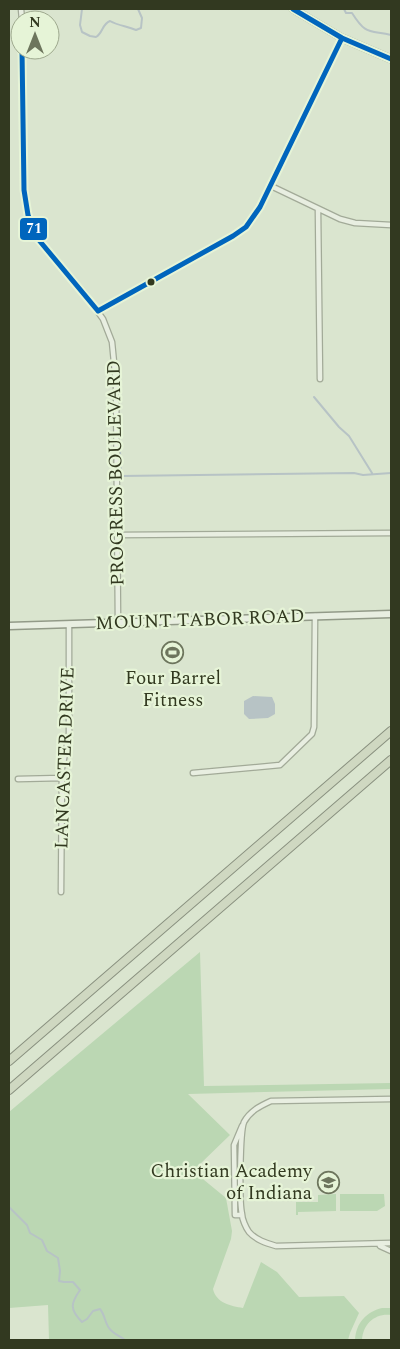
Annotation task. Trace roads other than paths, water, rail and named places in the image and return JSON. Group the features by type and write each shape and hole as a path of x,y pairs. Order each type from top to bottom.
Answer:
{"highway":[{"path":"9,1061 391,730"},
{"path":"9,1090 391,760"}],"street":[{"path":"293,9 342,38 391,59"},
{"path":"98,311 239,232 256,214 342,38"},
{"name":"PROGRESS BOULEVARD","path":"22,60 24,190 28,216 38,239 98,311 109,334 116,367 118,623"},
{"path":"271,186 332,216 355,223 391,225"},
{"path":"318,210 320,379"},
{"path":"117,535 391,533"},
{"name":"MOUNT TABOR ROAD","path":"9,626 391,614"},
{"path":"193,773 280,765 312,734 314,727 315,616"},
{"name":"LANCASTER DRIVE","path":"62,892 62,778 63,754 69,735 69,624"},
{"path":"18,779 62,778"},
{"path":"242,1215 235,1215 234,1145 238,1132 253,1111 271,1102 391,1099"},
{"path":"243,1124 241,1141 242,1215 249,1231 259,1240 276,1246 391,1243"},
{"path":"376,1244 391,1250"}],"waterway":[{"path":"82,9 80,25 82,32 96,37 105,24 110,21 136,30 141,28 142,18 138,9"},
{"path":"344,9 346,13 352,13 364,28 372,32 391,35"},
{"path":"314,397 349,436 372,473"},
{"path":"120,451 121,476 354,473 363,475 391,473"},
{"path":"9,1207 27,1225 30,1233 42,1240 47,1251 58,1258 59,1281 73,1282 80,1290 73,1302 73,1310 82,1322 93,1311 100,1309 111,1330 125,1340"}],"place":[{"name":"Four Barrel Fitness","path":"173,652"},
{"name":"Christian Academy of Indiana","path":"328,1182"}]}
